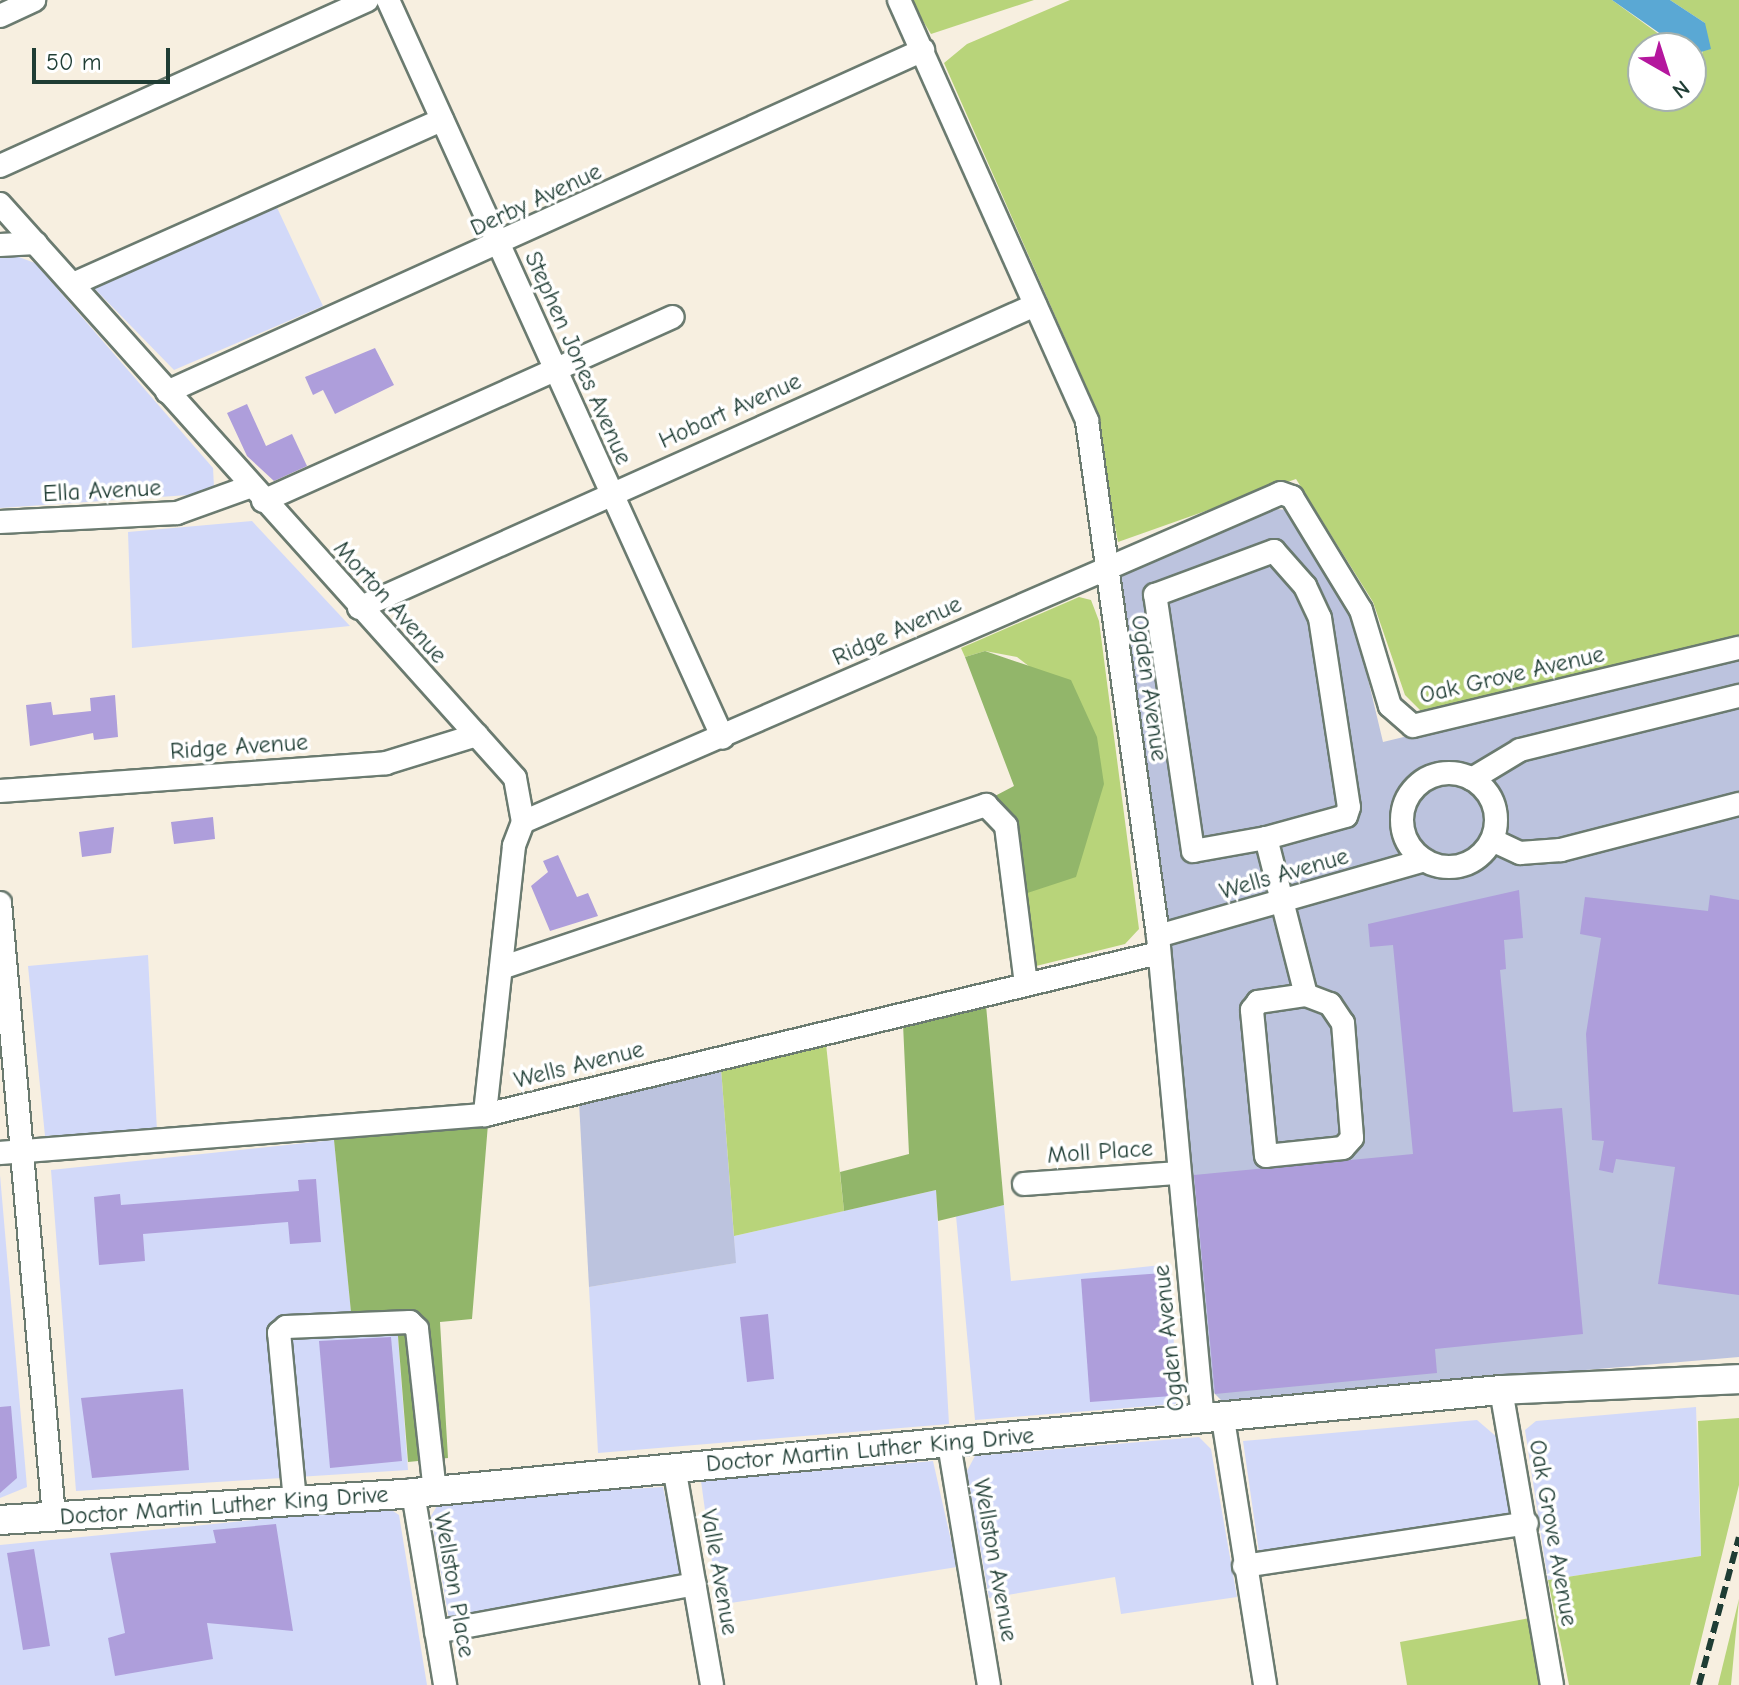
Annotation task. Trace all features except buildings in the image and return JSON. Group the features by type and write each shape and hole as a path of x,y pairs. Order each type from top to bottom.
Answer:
{"main road":[{"name":"Doctor Martin Luther King Drive","path":"0,1520 424,1492 1213,1420 1501,1390 1739,1379"}],"street":[{"path":"0,16 34,0"},
{"path":"0,166 367,0"},
{"name":"Stephen Jones Avenue","path":"388,0 723,738"},
{"name":"Ogden Avenue","path":"899,0 1087,421 1159,944 1179,1173 1213,1420 1265,1685"},
{"name":"Derby Avenue","path":"167,392 499,247 923,50"},
{"path":"73,284 442,120"},
{"name":"Morton Avenue","path":"0,204 256,494 515,778 523,822 514,846 485,1115"},
{"path":"0,245 36,243"},
{"name":"Hobart Avenue","path":"359,608 610,492 1035,305"},
{"name":"Ella Avenue","path":"0,522 177,513 256,494 673,317"},
{"name":"Ridge Avenue","path":"523,822 723,738 1105,566 1281,493 1292,497"},
{"name":"Oak Grove Avenue","path":"1292,497 1361,610 1390,706 1413,726 1739,648"},
{"path":"1274,551 1305,586 1320,618 1349,807 1346,816 1266,838 1193,851 1155,595 1274,551"},
{"path":"1472,779 1495,809 1492,840 1454,867 1424,860 1405,837 1411,793 1434,775 1472,779 1520,750 1739,696"},
{"name":"Ridge Avenue","path":"0,791 386,763 477,735"},
{"path":"1492,840 1520,853 1561,850 1739,804"},
{"path":"501,968 986,805 1006,826 1026,984"},
{"path":"1266,838 1278,904 1306,995"},
{"name":"Wells Avenue","path":"0,1153 485,1115 1026,984 1424,860"},
{"path":"0,903 4,976 24,1150 54,1516"},
{"path":"1306,995 1330,1004 1343,1023 1350,1145 1266,1156 1252,1010 1258,1002 1306,995"},
{"name":"Moll Place","path":"1024,1184 1179,1173"},
{"name":"Wellston Place","path":"295,1501 279,1333 286,1327 410,1322 423,1381 424,1492 436,1632 445,1685"},
{"name":"Oak Grove Avenue","path":"1501,1390 1527,1523 1552,1685"},
{"name":"Wellston Avenue","path":"949,1444 989,1685"},
{"name":"Valle Avenue","path":"674,1467 712,1685"},
{"path":"1244,1566 1527,1523"},
{"path":"436,1632 695,1584"}],"shaded area":[{"path":"273,199 323,306 174,370 90,284"},
{"path":"16,256 35,263 213,468 214,487 203,494 0,508 0,258"},
{"path":"1276,509 1288,510 1352,612 1383,742 1739,656 1739,1357 1222,1401 1207,1386 1119,583 1123,575"},
{"path":"252,521 350,626 132,648 128,532"},
{"path":"148,955 157,1131 45,1136 28,966"},
{"path":"721,1068 736,1263 589,1287 579,1102"},
{"path":"334,1140 351,1311 396,1310 408,1470 76,1491 51,1170"},
{"path":"0,1175 27,1487 0,1498"},
{"path":"936,1190 949,1424 598,1453 589,1287 735,1263 734,1236"},
{"path":"1004,1205 1011,1281 1171,1264 1176,1404 975,1420 956,1216"},
{"path":"1696,1407 1701,1556 1548,1580 1525,1430 1536,1421"},
{"path":"1477,1420 1498,1438 1512,1520 1260,1559 1243,1441"},
{"path":"1199,1437 1211,1449 1237,1597 1121,1614 1115,1577 989,1598 967,1471 975,1456"},
{"path":"933,1461 957,1567 718,1605 701,1481"},
{"path":"663,1487 683,1582 450,1625 431,1516 440,1501"},
{"path":"387,1507 399,1515 427,1685 0,1685 0,1545"}],"green space":[{"path":"910,0 1034,0 931,34"},
{"path":"1070,0 1612,0 1656,32 1627,32 1627,112 1707,112 1705,23 1670,0 1739,0 1739,638 1422,712 1405,695 1373,602 1296,479 1118,542 1090,395 944,63 967,44"},
{"path":"1079,597 1091,600 1099,621 1139,929 1125,944 1020,970 1009,899 1071,681 1039,674 1017,657 985,651 965,657 961,648"},
{"path":"985,651 1071,680 1097,737 1104,784 1076,877 1009,899 993,797 1014,786 965,657"},
{"path":"986,1005 1004,1205 938,1221 936,1190 844,1211 840,1172 909,1154 903,1024"},
{"path":"826,1044 844,1211 734,1236 721,1068"},
{"path":"488,1124 472,1319 440,1322 448,1458 408,1462 396,1311 351,1312 334,1140"},
{"path":"1739,1418 1739,1485 1690,1685 1569,1685 1548,1580 1701,1556 1698,1421"},
{"path":"1739,1599 1731,1685 1718,1685"},
{"path":"1530,1618 1541,1685 1407,1685 1400,1642"}],"water":[{"path":"1612,0 1670,0 1705,23 1711,49 1707,50 1707,32 1658,32"}],"railway":[{"path":"1699,1685 1739,1537"}]}
